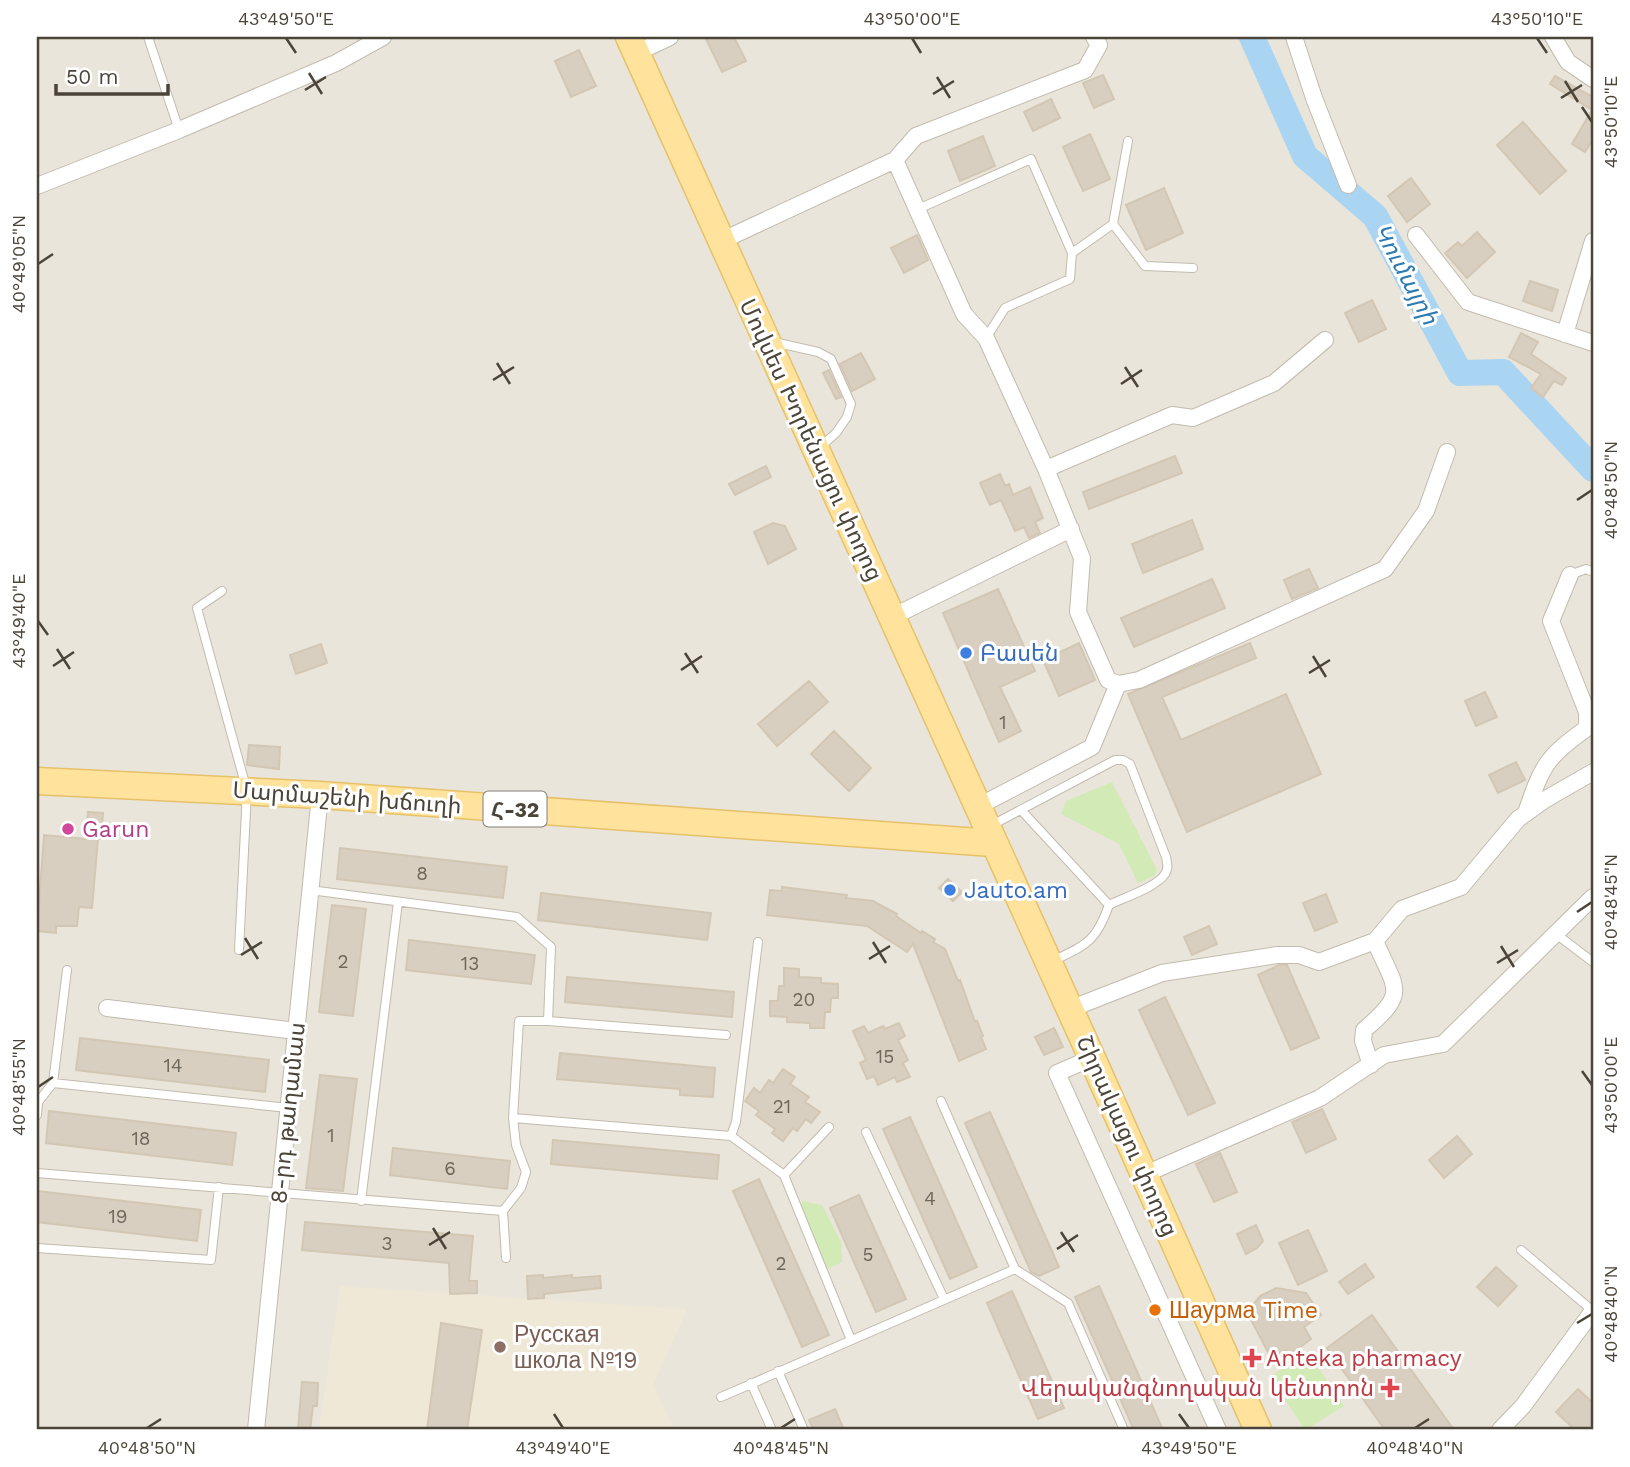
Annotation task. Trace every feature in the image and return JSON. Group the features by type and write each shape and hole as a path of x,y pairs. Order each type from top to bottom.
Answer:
{"main road":[{"name":"Մովսես Խորենացու փողոց","path":"632,45 985,826"},
{"name":"Մարմաշենի խճուղի","path":"37,781 985,826"},
{"name":"Շիրակացու փողոց","path":"985,826 1258,1430"}],"street":[{"path":"37,185 179,130 336,62 383,37"},
{"path":"632,45 670,37"},
{"path":"721,242 895,160 916,136 1085,69 1099,45 1094,37"},
{"path":"1294,37 1314,98 1348,185"},
{"path":"1553,37 1568,62 1593,79"},
{"path":"895,160 964,314 986,338 1071,529 1082,558 1078,612 1108,680 1118,684 1139,680 1385,569 1426,511 1447,452"},
{"path":"1416,235 1468,302 1593,344"},
{"path":"1565,334 1593,241"},
{"path":"1046,469 1172,415 1194,418 1274,383 1325,340"},
{"path":"892,617 1071,529"},
{"path":"1526,813 1540,773 1558,749 1587,728 1587,712 1552,621 1570,575"},
{"path":"985,826 1092,747 1118,684"},
{"path":"1070,1009 1162,973 1277,955 1299,955 1319,962 1376,941 1402,909 1461,887 1518,819 1593,772"},
{"name":"8-րդ թաղամաս","path":"256,1430 320,795"},
{"path":"1143,1175 1320,1098 1384,1055 1443,1044 1593,897"},
{"path":"1371,1065 1363,1041 1364,1030 1386,1012 1394,1000 1395,988 1376,941"},
{"path":"107,1008 296,1031"},
{"path":"1092,1058 1057,1073 1218,1430"},
{"path":"1500,1430 1523,1406 1593,1311"}],"lane":[{"path":"148,37 179,130"},
{"path":"1072,253 1113,225 1128,141"},
{"path":"918,209 1031,159 1072,253 1070,279 1005,308 986,338"},
{"path":"1113,225 1145,266 1193,268"},
{"path":"766,340 818,352 831,359 851,404 847,417 836,433 817,450"},
{"path":"1570,575 1586,569 1593,572"},
{"path":"222,592 197,608 247,791 239,950"},
{"path":"985,826 1115,760 1130,764 1166,857 1168,867 1165,875 1157,882 1109,905 1100,929 1091,939 1049,963"},
{"path":"1021,810 1109,905"},
{"path":"310,890 517,916 551,947 548,1021"},
{"path":"361,1201 398,902"},
{"path":"1556,933 1593,962"},
{"path":"731,1136 736,1122 758,942"},
{"path":"37,1115 38,1102 53,1083 67,970"},
{"path":"506,1258 503,1211 521,1188 526,1172 516,1145 513,1118 519,1021 726,1035"},
{"path":"53,1083 288,1108"},
{"path":"941,1101 1015,1269 1068,1303 1124,1430"},
{"path":"513,1118 731,1136 784,1175 851,1340"},
{"path":"784,1175 829,1127"},
{"path":"866,1132 944,1299"},
{"path":"37,1173 503,1211"},
{"path":"37,1248 211,1260 219,1187"},
{"path":"1521,1251 1593,1311"},
{"path":"721,1397 1015,1269"},
{"path":"778,1371 804,1430"},
{"path":"751,1383 772,1430"}],"shaded area":[{"path":"37,37 1593,37 1593,1430 37,1430"},
{"name":"Русская школа №19","path":"340,1286 687,1309 653,1385 675,1430 319,1430"}],"green space":[{"path":"1112,782 1157,870 1154,876 1138,883 1119,844 1061,814 1066,801"},
{"path":"802,1201 822,1205 841,1242 842,1262 824,1271 800,1216"},
{"path":"1308,1352 1344,1406 1305,1430 1270,1377"}],"building":[{"path":"705,37 734,37 746,61 722,72"},
{"path":"579,50 596,86 571,97 555,61"},
{"path":"1103,75 1114,99 1094,108 1083,83"},
{"path":"1555,76 1593,97 1593,139 1585,152 1572,144 1592,110 1550,84"},
{"path":"1051,99 1060,118 1033,131 1024,112"},
{"path":"1523,122 1566,171 1540,194 1497,145"},
{"path":"1090,134 1110,179 1083,191 1063,147"},
{"path":"983,136 995,166 960,181 948,151"},
{"path":"1411,178 1430,204 1407,222 1388,196"},
{"path":"1164,188 1183,233 1146,250 1126,205"},
{"path":"1477,232 1495,252 1467,278 1445,253 1458,242 1462,246"},
{"path":"917,235 928,260 904,273 891,248"},
{"path":"1530,281 1558,290 1552,311 1523,301"},
{"path":"1372,300 1386,329 1359,342 1345,313"},
{"path":"1521,333 1538,342 1531,354 1566,378 1562,385 1554,381 1543,397 1531,388 1541,374 1509,357"},
{"path":"861,353 875,379 852,391 840,364"},
{"path":"829,370 841,397 836,399 823,373"},
{"path":"1175,456 1182,473 1089,509 1083,492"},
{"path":"766,466 771,477 735,495 729,484"},
{"path":"1000,474 1005,486 1009,484 1013,495 1030,487 1043,518 1035,522 1040,533 1029,538 1024,527 1015,531 1001,500 990,505 980,483"},
{"path":"1192,520 1203,549 1143,573 1132,544"},
{"path":"773,523 785,526 796,549 768,564 754,532"},
{"path":"1309,569 1318,588 1292,599 1284,580"},
{"path":"1212,579 1225,608 1134,647 1121,618"},
{"path":"998,589 1035,671 1000,687 1021,731 999,742 943,613"},
{"path":"1079,643 1095,680 1059,696 1043,660"},
{"path":"1250,643 1256,658 1162,697 1181,740 1286,694 1321,774 1187,832 1128,694"},
{"path":"321,644 327,663 296,674 290,655"},
{"path":"809,681 828,702 777,746 758,724"},
{"path":"1485,692 1497,717 1476,726 1465,701"},
{"path":"834,731 871,768 849,791 811,754"},
{"path":"249,745 280,747 279,769 247,765"},
{"path":"1516,762 1525,780 1498,793 1489,775"},
{"path":"88,812 103,813 92,908 79,907 77,926 56,926 56,933 37,931 44,835 86,839"},
{"path":"340,848 507,867 503,898 337,879"},
{"name":"Jauto.am","path":"948,879 962,892 953,901 939,888"},
{"path":"782,887 873,901 897,914 896,916 921,933 922,931 935,939 933,942 945,949 958,981 960,980 986,1049 959,1061 913,944 907,952 867,926 767,915 770,890 782,891"},
{"path":"541,893 711,913 707,940 538,920"},
{"path":"1326,894 1337,922 1315,931 1303,903"},
{"path":"332,905 366,909 353,1016 319,1012"},
{"path":"1209,926 1217,944 1192,955 1184,937"},
{"path":"409,940 535,955 531,984 406,970"},
{"path":"1279,965 1287,965 1319,1038 1291,1050 1258,975"},
{"path":"784,968 799,969 799,977 821,978 821,983 838,984 838,998 831,998 830,1012 825,1012 824,1028 810,1028 810,1023 787,1022 787,1017 770,1016 770,1001 778,1001 779,986 784,986"},
{"path":"567,977 734,992 732,1017 565,1002"},
{"path":"1165,997 1215,1103 1188,1115 1139,1010"},
{"path":"899,1023 905,1036 898,1040 908,1060 903,1063 910,1077 897,1082 895,1077 878,1085 874,1076 867,1079 860,1063 866,1060 853,1031 864,1026 868,1033"},
{"path":"1054,1028 1063,1047 1044,1055 1035,1037"},
{"path":"80,1038 269,1060 265,1092 76,1070"},
{"path":"560,1053 715,1068 713,1097 680,1095 680,1089 557,1079"},
{"path":"783,1069 795,1077 790,1084 809,1097 805,1102 820,1112 811,1123 806,1119 797,1131 793,1128 783,1141 772,1133 775,1129 756,1115 759,1111 745,1101 754,1088 760,1093 769,1080 773,1083"},
{"path":"320,1075 357,1079 343,1191 306,1188"},
{"path":"1322,1109 1336,1139 1306,1153 1292,1122"},
{"path":"49,1111 236,1133 232,1165 46,1143"},
{"path":"990,1112 1059,1267 1039,1276 1031,1272 965,1123"},
{"path":"910,1117 977,1267 950,1279 883,1129"},
{"path":"1457,1136 1472,1154 1444,1178 1429,1160"},
{"path":"553,1140 719,1155 717,1179 551,1164"},
{"path":"393,1148 510,1161 507,1189 390,1175"},
{"path":"1220,1153 1237,1192 1214,1202 1196,1164"},
{"path":"759,1179 829,1335 802,1347 733,1191"},
{"path":"37,1191 201,1210 197,1241 37,1222"},
{"path":"859,1195 906,1299 876,1312 830,1208"},
{"path":"305,1222 473,1236 469,1281 477,1281 477,1293 450,1294 449,1263 302,1250"},
{"path":"1256,1225 1263,1241 1246,1254 1237,1234"},
{"path":"1308,1230 1327,1271 1298,1285 1279,1243"},
{"path":"1365,1264 1374,1277 1348,1294 1339,1282"},
{"path":"1496,1267 1517,1286 1498,1306 1477,1287"},
{"path":"543,1275 543,1278 600,1276 601,1288 544,1294 544,1298 528,1299 527,1276"},
{"path":"1099,1286 1163,1430 1134,1430 1075,1297"},
{"path":"1276,1288 1306,1293 1321,1315 1304,1327 1311,1339 1291,1354 1286,1350 1271,1358 1247,1312 1260,1296"},
{"path":"1012,1291 1064,1408 1038,1419 987,1303"},
{"name":"Վերականգնողական կենտրոն","path":"1372,1315 1454,1430 1385,1430 1327,1348"},
{"path":"441,1323 482,1330 467,1430 427,1430"},
{"path":"302,1382 318,1383 317,1406 313,1406 310,1430 298,1430"},
{"path":"1578,1389 1593,1403 1593,1430 1575,1430 1556,1412"},
{"path":"835,1409 844,1430 814,1430 809,1420"}],"waterway":[{"name":"Կումայրի","path":"1252,37 1305,156 1375,216 1460,373 1503,372 1593,469"}],"place":[{"name":"Բասեն","path":"966,653"},
{"name":"Garun","path":"68,829"},
{"name":"Jauto.am","path":"950,890"},
{"name":"Шаурма Time","path":"1155,1310"},
{"name":"Русская школа №19","path":"500,1347"},
{"name":"Anteka pharmacy","path":"1252,1358"},
{"name":"Վերականգնողական կենտրոն","path":"1390,1388"}]}
